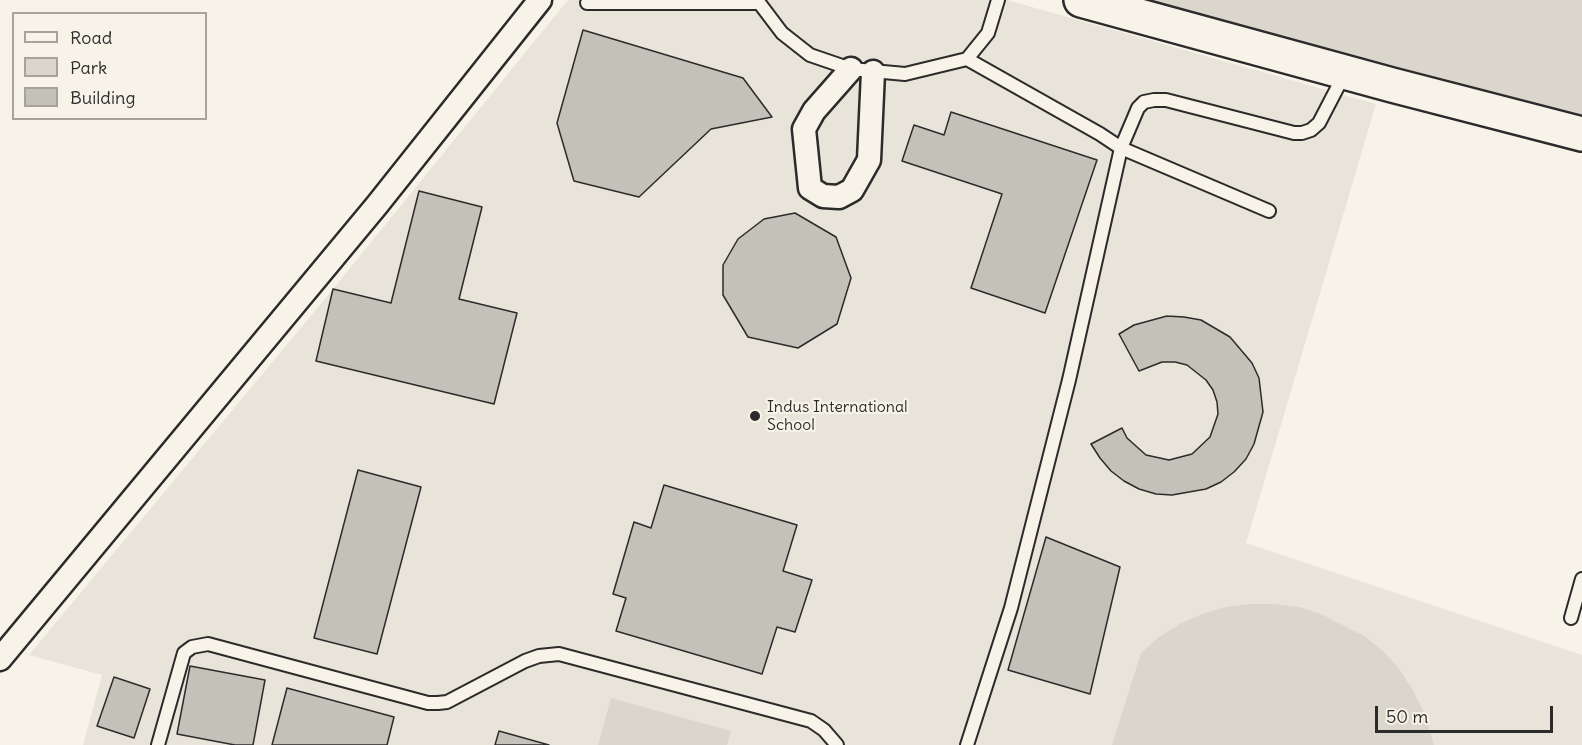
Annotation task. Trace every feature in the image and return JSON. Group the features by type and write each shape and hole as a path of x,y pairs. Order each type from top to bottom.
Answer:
{"street":[{"path":"0,659 377,206 540,0"},
{"path":"1080,0 1582,134"},
{"path":"851,69 814,111 804,129 810,188 823,196 839,197 852,190 869,160 873,72"}],"lane":[{"path":"587,3 757,1 782,33 810,55 851,69 905,74 967,59 988,33 998,0"},
{"path":"967,59 1121,148 1269,211"},
{"path":"967,745 1014,597 1069,380 1121,148 1138,108 1144,102 1166,100 1294,133 1311,130 1319,123 1345,72"},
{"path":"1571,618 1582,579"},
{"path":"158,745 184,653 192,647 208,644 428,703 447,702 525,661 539,656 559,654 811,721 824,730 837,745"}],"shaded area":[{"name":"Indus International School","path":"568,0 1007,0 1376,104 1246,543 1582,655 1582,745 83,745 102,675 29,655 333,289"}],"green space":[{"path":"1142,0 1582,0 1582,115"},
{"path":"1250,604 1299,607 1321,614 1364,636 1383,651 1412,689 1423,710 1434,745 1112,745 1141,653 1159,637 1202,614 1226,607"},
{"path":"611,698 731,731 727,745 598,745"}],"building":[{"path":"583,30 743,78 772,117 711,129 639,197 574,181 557,123"},
{"path":"951,112 1097,160 1045,313 971,288 1002,194 902,161 914,125 944,135"},
{"path":"419,191 482,207 459,299 517,313 494,404 316,361 333,289 391,303"},
{"path":"795,213 836,237 851,278 837,324 798,348 748,337 723,295 723,265 738,239 764,219"},
{"path":"1167,316 1201,320 1230,337 1252,363 1259,378 1263,412 1254,444 1246,459 1234,472 1221,482 1206,489 1172,495 1156,494 1124,481 1111,471 1091,444 1122,428 1127,438 1146,455 1169,460 1192,454 1210,437 1218,414 1213,390 1206,380 1187,365 1175,362 1162,362 1139,371 1119,334 1134,325"},
{"path":"358,470 421,487 377,654 314,638"},
{"path":"664,485 797,525 783,571 812,580 795,632 777,627 762,674 616,631 626,598 613,594 634,522 651,528"},
{"path":"1046,537 1120,567 1090,694 1008,670"},
{"path":"190,666 265,680 253,745 235,745 177,734"},
{"path":"114,677 150,689 134,738 97,726"},
{"path":"287,688 394,717 387,745 272,745"},
{"path":"499,731 549,745 495,745"}],"place":[{"name":"Indus International School","path":"755,416"}]}
